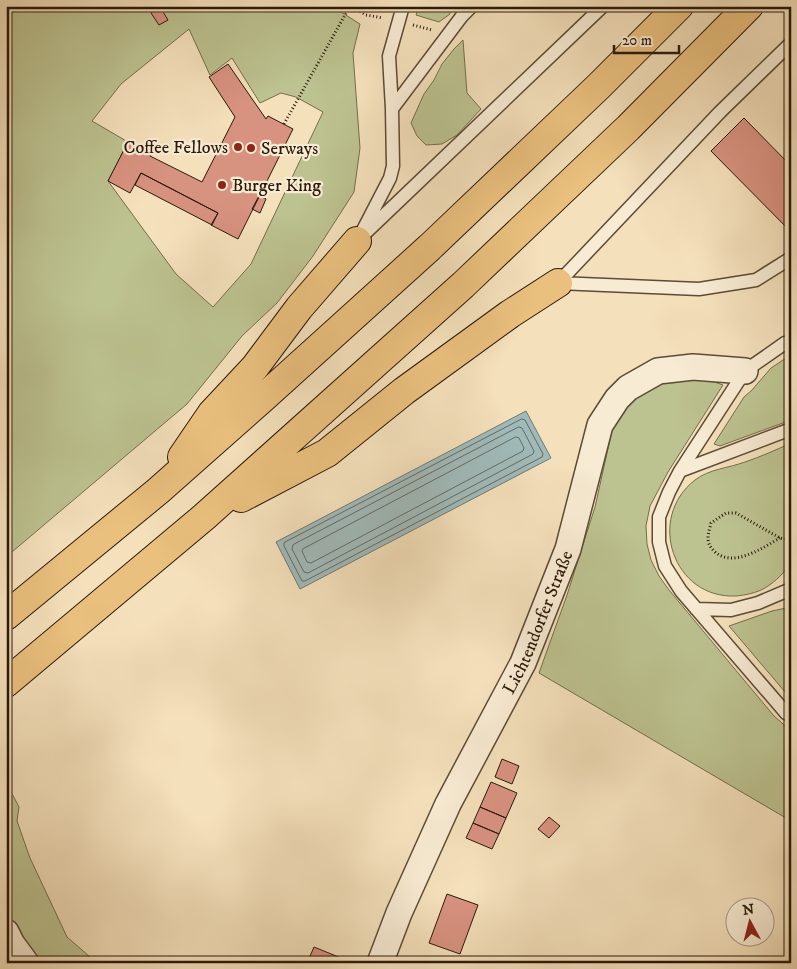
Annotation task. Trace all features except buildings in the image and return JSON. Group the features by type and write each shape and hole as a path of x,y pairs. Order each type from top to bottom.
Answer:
{"highway":[{"path":"6,616 158,491 430,246 599,86 678,6"},
{"path":"6,683 204,517 470,278 628,128 749,6"},
{"path":"158,491 212,412 255,367 299,308 357,241"},
{"path":"204,517 327,453 412,386 510,314 558,283"}],"street":[{"name":"Lichtendorfer Straße","path":"380,963 399,913 448,804 523,663 568,549 600,425 617,399 628,388 658,371 693,367 745,371"},
{"path":"6,932 26,963"}],"lane":[{"path":"357,241 390,178 393,166 389,56 403,6"},
{"path":"392,109 462,16 472,6"},
{"path":"357,241 603,6"},
{"path":"558,283 720,112 791,43"},
{"path":"558,283 699,288 756,280 791,258"},
{"path":"791,342 785,343 745,371 680,472 669,492 659,517 659,542 665,566 681,591 786,713 791,716"},
{"path":"680,472 791,429"},
{"path":"696,609 731,610 758,603 791,589"}],"path":[{"path":"284,124 351,6 366,15"},
{"path":"398,21 449,33"},
{"path":"780,538 759,550 731,559 719,555 710,548 708,539 711,523 726,513 736,512 780,538 791,540"}],"green space":[{"path":"23,6 345,6 341,12 360,24 353,53 360,148 354,192 313,256 277,303 242,336 187,404 6,557 6,15","holes":["189,29 210,75 232,58 260,103 281,93 296,97 323,112 251,264 213,307 176,274 108,181 128,142 92,121 121,84"]},
{"path":"419,6 450,6 450,14 439,22 416,15"},
{"path":"463,40 467,93 481,109 457,135 442,144 426,145 417,136 411,123 424,94 442,64"},
{"path":"791,356 791,420 720,446 714,444 744,397 771,368"},
{"path":"678,378 706,379 723,385 668,472 650,506 646,526 647,544 651,560 669,590 774,716 791,731 791,821 539,673 567,595 595,507 613,426 630,403 643,392"},
{"path":"791,443 791,561 786,569 765,588 743,595 714,593 696,584 682,571 674,553 670,534 672,515 680,496 695,480 706,473 751,460"},
{"path":"791,608 791,699 729,626"},
{"path":"6,782 19,807 17,821 30,858 67,937 97,963 6,963"}],"water":[{"path":"526,411 551,458 300,589 276,542"}],"place":[{"name":"Coffee Fellows","path":"238,147"},
{"name":"Serways","path":"251,148"},
{"name":"Burger King","path":"222,185"}]}
